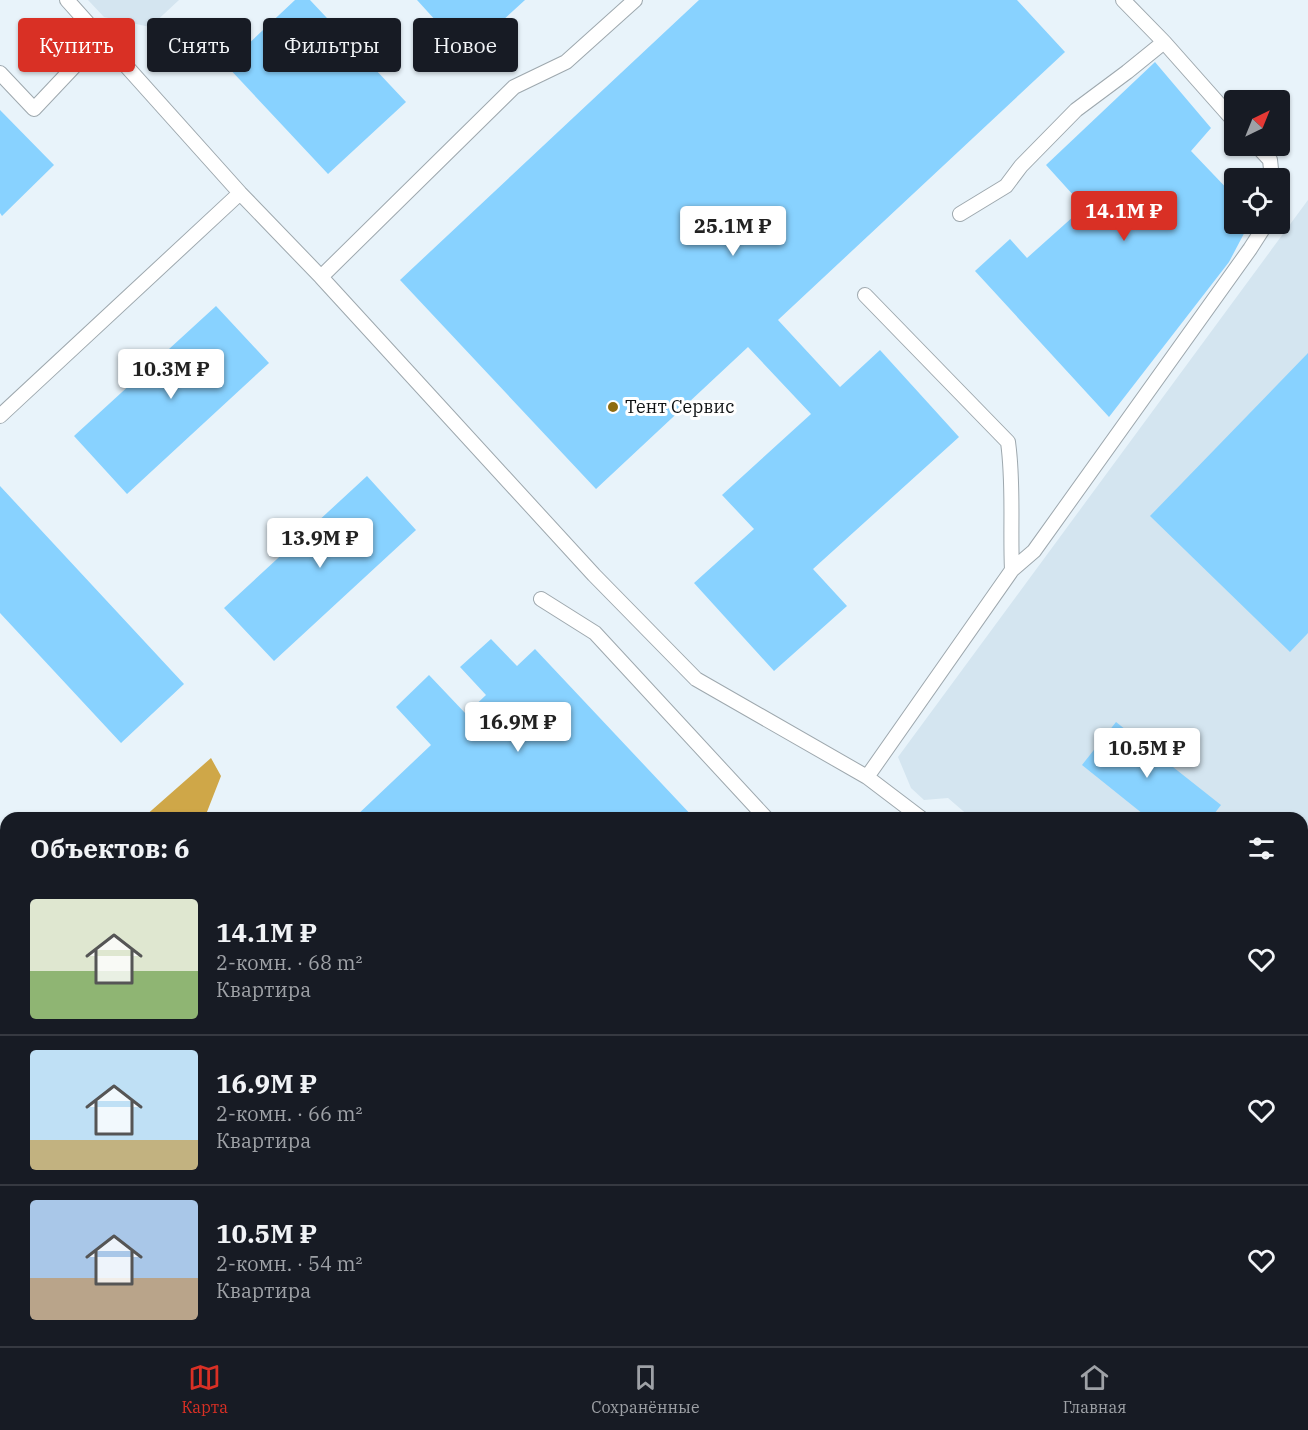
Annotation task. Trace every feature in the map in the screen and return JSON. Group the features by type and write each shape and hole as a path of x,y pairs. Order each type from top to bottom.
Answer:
{"lane":[{"path":"68,0 84,18"},
{"path":"321,277 514,87 566,62 635,0"},
{"path":"1123,0 1224,110"},
{"path":"960,214 1006,186 1021,166 1076,110 1164,42"},
{"path":"0,73 34,109 69,72"},
{"path":"131,72 240,193 321,277 594,575 696,679 867,777 913,812"},
{"path":"0,416 240,193"},
{"path":"867,777 1012,570 1034,551 1260,234"},
{"path":"865,295 1008,442 1012,469 1010,531 1012,570"},
{"path":"540,598 595,633 760,812"}],"shaded area":[{"path":"88,0 179,0 160,18 147,18 147,26 135,24 135,18 104,17"},
{"path":"1308,200 1308,812 964,812 948,798 924,800 911,788 898,757 1283,234 1290,234 1290,224"},
{"path":"211,758 221,776 207,812 150,812"}],"building":[{"path":"295,0 310,0 327,18 276,18"},
{"path":"417,0 525,0 505,18 433,18"},
{"path":"699,0 1017,0 1065,52 778,320 840,387 880,350 959,437 813,569 847,606 774,671 694,583 754,529 722,495 811,414 748,347 596,489 400,280"},
{"path":"263,30 263,72 378,72 406,102 328,174 233,72 251,72 251,41"},
{"path":"1155,62 1211,128 1191,151 1224,186 1224,234 1244,234 1229,262 1109,417 975,271 1010,239 1027,258 1084,207 1046,165"},
{"path":"0,110 54,165 2,216 0,213"},
{"path":"216,306 269,363 127,494 74,436"},
{"path":"1308,353 1308,633 1290,652 1150,516"},
{"path":"367,476 416,530 274,661 224,608"},
{"path":"0,486 184,684 121,743 0,613"},
{"path":"491,639 517,666 535,649 688,812 360,812 431,745 396,707 429,675 466,714 486,695 460,667"},
{"path":"1116,722 1221,805 1216,812 1141,812 1082,765"}],"place":[{"name":"Тент Сервис","path":"613,407"}]}
